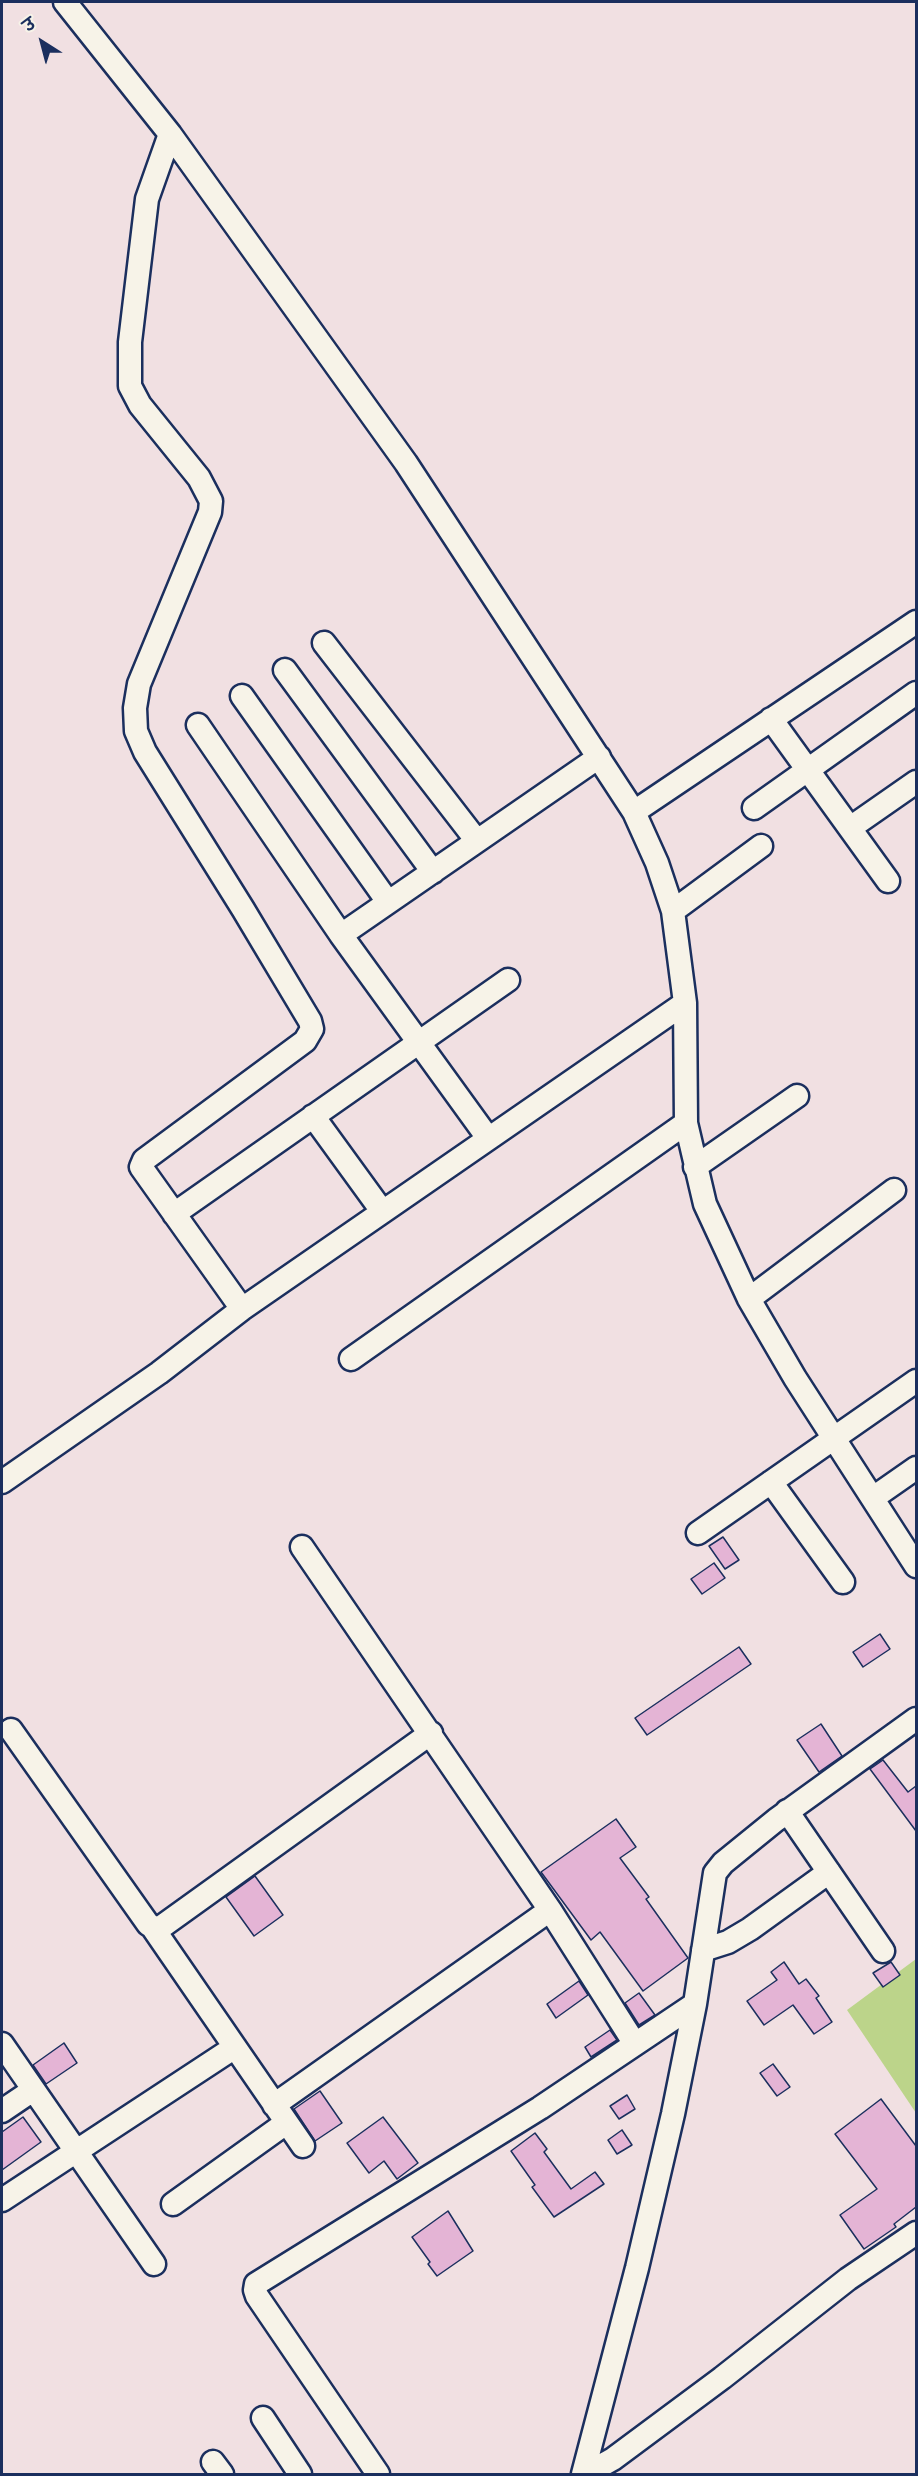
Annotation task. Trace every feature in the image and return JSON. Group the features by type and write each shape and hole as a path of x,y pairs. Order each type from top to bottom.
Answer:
{"street":[{"path":"65,2 170,134 406,463 634,812 657,863 674,911 685,1003 686,1123 695,1167 713,1222 749,1299 916,1566"},
{"path":"170,134 155,170 147,199 130,342 130,386 140,405 203,484 211,501 210,512 139,684 135,708 136,731 145,752 243,909 310,1021 312,1029 305,1041 142,1163 142,1170 242,1309"},
{"path":"634,812 916,622"},
{"path":"324,643 477,841"},
{"path":"285,670 433,872"},
{"path":"754,808 916,693"},
{"path":"242,696 388,902"},
{"path":"771,719 888,881"},
{"path":"198,725 341,935 488,1138"},
{"path":"341,935 598,757"},
{"path":"850,828 916,782"},
{"path":"674,911 761,846"},
{"path":"174,1214 508,980"},
{"path":"2,1482 159,1373 242,1309 685,1003"},
{"path":"695,1167 797,1096"},
{"path":"313,1116 382,1211"},
{"path":"351,1359 686,1123"},
{"path":"749,1299 894,1190"},
{"path":"698,1533 916,1381"},
{"path":"873,1498 916,1468"},
{"path":"771,1482 843,1582"},
{"path":"302,1547 550,1910 635,2044"},
{"path":"585,2475 674,2114 695,2004 715,1873 723,1863 787,1811 916,1719"},
{"path":"11,1730 153,1928 303,2146"},
{"path":"153,1928 162,1928 431,1733"},
{"path":"787,1811 883,1951"},
{"path":"703,1950 728,1942 750,1929 829,1872"},
{"path":"172,2204 280,2114 550,1910"},
{"path":"378,2475 257,2295 256,2284 530,2114 695,2004"},
{"path":"2,2044 154,2264"},
{"path":"2,2200 235,2047"},
{"path":"2,2111 33,2090"},
{"path":"585,2475 613,2458 712,2385 848,2279 916,2233"},
{"path":"263,2418 300,2475"}],"green space":[{"path":"916,1959 916,2113 847,2010"}],"building":[{"path":"723,1537 739,1560 725,1569 709,1546"},
{"path":"714,1563 725,1578 702,1594 691,1579"},
{"path":"880,1634 890,1649 863,1667 853,1652"},
{"path":"739,1647 751,1664 647,1735 635,1718"},
{"path":"821,1724 842,1756 819,1772 797,1740"},
{"path":"883,1760 908,1792 916,1786 916,1831 870,1769"},
{"path":"616,1819 636,1847 620,1858 649,1897 646,1899 688,1958 643,1991 600,1932 591,1940 541,1872"},
{"path":"255,1876 283,1915 254,1936 226,1897"},
{"path":"784,1962 799,1984 806,1979 819,1996 816,1998 832,2022 814,2034 793,2005 764,2025 747,2001 777,1980 771,1972"},
{"path":"891,1962 900,1975 883,1987 873,1973"},
{"path":"579,1981 588,1995 556,2018 547,2004"},
{"path":"639,1993 655,2015 639,2025 625,2003"},
{"path":"610,2030 617,2040 591,2057 585,2047"},
{"path":"64,2043 77,2063 46,2084 33,2065"},
{"path":"773,2064 790,2087 777,2096 760,2073"},
{"path":"320,2091 342,2123 315,2141 294,2109"},
{"path":"627,2095 635,2109 619,2119 610,2106"},
{"path":"881,2099 916,2146 916,2207 894,2224 896,2227 864,2249 840,2215 877,2189 835,2134"},
{"path":"23,2117 41,2142 2,2170 2,2132"},
{"path":"383,2117 418,2163 397,2179 384,2161 369,2173 347,2143"},
{"path":"622,2130 632,2145 617,2154 608,2140"},
{"path":"535,2133 547,2149 544,2152 571,2189 595,2172 604,2184 554,2217 532,2187 535,2185 511,2151"},
{"path":"448,2211 473,2251 437,2276 412,2237"}]}
